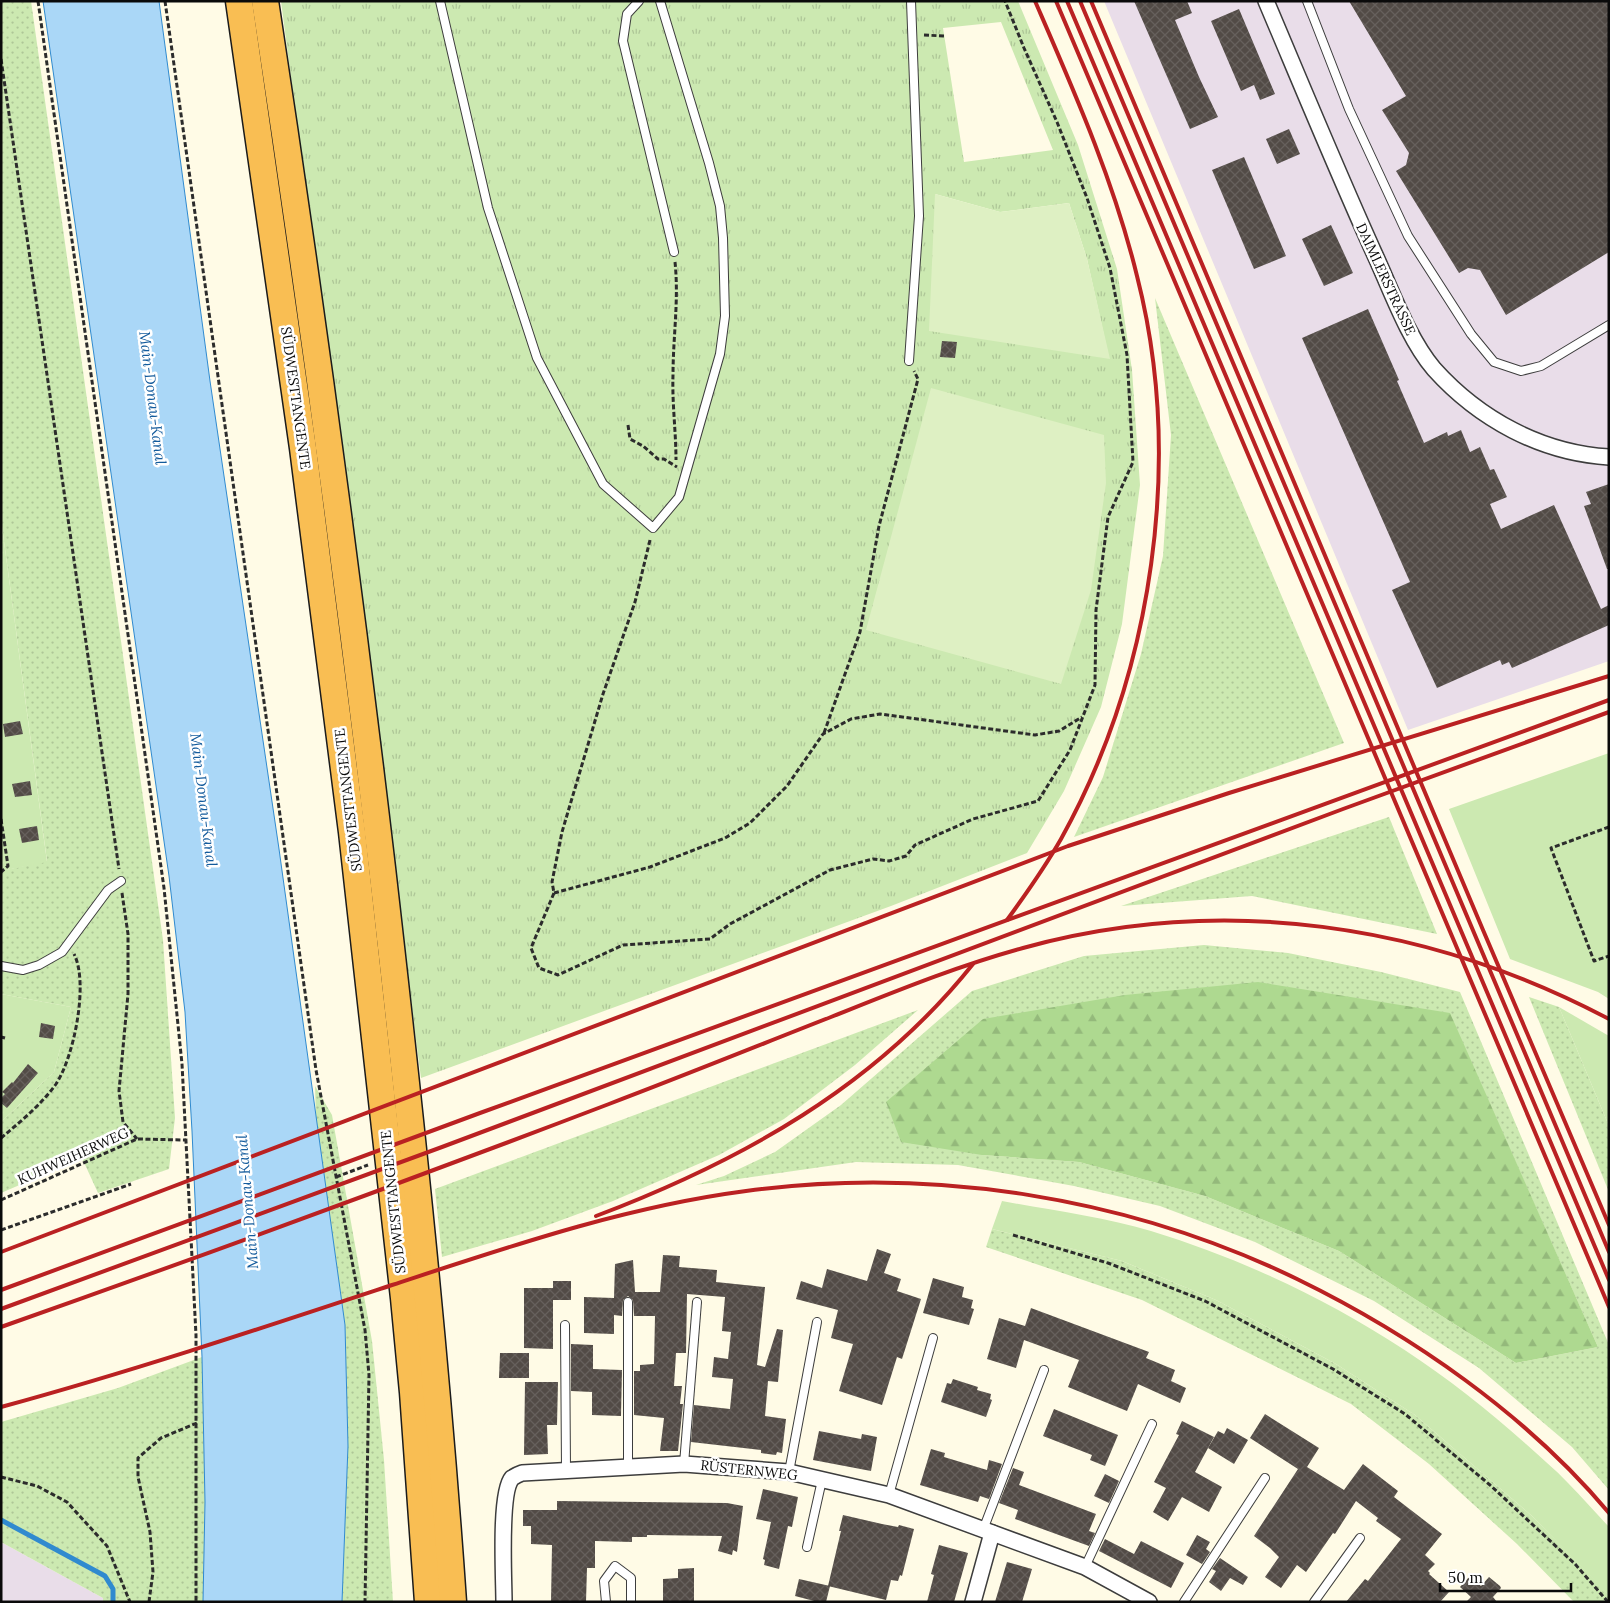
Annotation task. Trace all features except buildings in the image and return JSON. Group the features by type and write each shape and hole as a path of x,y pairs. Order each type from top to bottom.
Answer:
{"highway":[{"name":"SÜDWESTTANGENTE","path":"239,1 304,448 352,832 413,1392 428,1602"},
{"name":"SÜDWESTTANGENTE","path":"265,1 328,445 382,870 432,1331 453,1602"}],"street":[{"name":"DAIMLERSTRASSE","path":"1266,1 1323,137 1396,301 1415,341 1433,367 1457,393 1480,412 1508,429 1540,442 1567,450 1597,457 1609,457"},
{"name":"RÜSTERNWEG","path":"504,1602 504,1509 508,1486 513,1477 522,1473 684,1464 789,1472 889,1495 1085,1567 1149,1602"},
{"path":"973,1602 988,1532"}],"lane":[{"path":"440,1 488,208 537,358 603,484 653,528 679,497 686,477 720,354 725,316 724,238 720,206 710,163 660,1"},
{"path":"639,1 627,14 624,41 674,252"},
{"path":"908,361 920,216 914,35 911,1"},
{"path":"1306,1 1349,109 1408,236 1472,334 1494,362 1521,370 1541,366 1609,326"},
{"path":"1,966 23,970 39,965 62,952 108,890 120,881"},
{"path":"628,1302 628,1466"},
{"path":"684,1464 697,1302"},
{"path":"789,1472 817,1322"},
{"path":"565,1325 566,1470"},
{"path":"889,1495 933,1338"},
{"path":"988,1532 1044,1370"},
{"path":"1085,1567 1152,1424"},
{"path":"1184,1602 1264,1478"},
{"path":"807,1547 822,1480"},
{"path":"1314,1602 1360,1538"},
{"path":"606,1602 604,1581 615,1566 631,1578 632,1602"}],"path":[{"path":"38,1 164,888 182,1064 196,1335 196,1602"},
{"path":"165,1 316,1070 365,1330 369,1375 365,1602"},
{"path":"653,528 635,602 603,694 562,832 552,882 554,893 531,948 539,968 558,975 623,945 710,939 730,924 830,870 873,858 889,861 906,856 915,845 973,819 1038,801 1070,750 1095,685 1096,610 1108,517 1133,462 1127,355 1110,268 1087,198 1057,122 1005,1"},
{"path":"914,35 944,36"},
{"path":"1,59 128,934 128,994 119,1091 123,1122 137,1139"},
{"path":"674,252 678,286 672,374 676,466"},
{"path":"554,893 650,867 725,838 750,823 787,786 824,734 860,632 879,526 918,379 908,361"},
{"path":"628,425 630,439 644,446 658,459 664,459 676,466 686,477"},
{"path":"824,734 851,719 880,714 1035,735 1059,731 1083,717"},
{"path":"1,819 8,866 1,872"},
{"path":"1609,827 1551,848 1594,961 1609,956"},
{"path":"1,1138 27,1116 56,1084 66,1063 74,1036 80,1001 78,962 68,944"},
{"name":"KUHWEIHERWEG","path":"1,1200 137,1139 186,1140"},
{"path":"336,1177 388,1157"},
{"path":"1,1230 131,1184"},
{"path":"1013,1235 1108,1263 1205,1301 1333,1369 1405,1414 1490,1485 1575,1564 1608,1602"},
{"path":"149,1602 153,1572 150,1532 138,1477 138,1458 161,1438 197,1423"},
{"path":"1,1477 37,1486 67,1502 108,1546 130,1602"}],"shaded area":[{"path":"1104,1 1609,1 1609,661 1408,730"},
{"path":"1,1542 103,1598 103,1602 1,1602"}],"green space":[{"path":"1,1 31,1 163,940 175,1118 169,1169 98,1193 82,1158 1,1193 1,1122 54,1072 71,1007 1,994 1,871 47,861 1,519"},
{"path":"281,1 1018,1 1078,145 1117,269 1132,370 1140,485 1122,624 1101,707 1064,791 1027,853 891,906 421,1078","holes":["1001,22 1053,150 964,162 943,28","935,194 1000,212 1069,203 1087,259 1109,358"]},
{"path":"935,194 1000,212 1069,203 1087,259 1110,359 929,331"},
{"path":"1155,298 1344,743 1074,837 1103,777 1141,654 1163,556 1171,435"},
{"path":"931,388 1104,435 1106,483 1091,590 1061,684 866,630"},
{"path":"1,519 47,862 1,871"},
{"path":"1609,753 1609,999 1598,992 1510,959 1449,809"},
{"path":"1389,817 1437,934 1252,896 1121,906"},
{"path":"1204,945 1288,953 1381,972 1460,992 1609,1345 1609,1490 1572,1447 1479,1368 1374,1301 1255,1242 1160,1206 1074,1186 958,1165 856,1162 696,1185 724,1176 775,1152 841,1105 972,991 1084,956","holes":["1449,1013 1598,1347 1516,1363 1339,1251 1205,1196 1079,1162 982,1155"]},
{"path":"1258,982 1450,1013 1598,1347 1516,1363 1339,1251 1205,1196 1079,1162 982,1155 901,1142 886,1102 983,1019 1125,995"},
{"path":"1,994 71,1007 54,1072 1,1122"},
{"path":"1529,997 1559,1007 1609,1126 1609,1192"},
{"path":"1559,1007 1609,1036 1609,1126"},
{"path":"918,1010 855,1065 784,1119 719,1155 613,1201 532,1231 442,1257 435,1189"},
{"path":"315,1086 332,1115 372,1341 384,1460 393,1602 342,1602 348,1446 345,1325 316,1118"},
{"path":"1002,1201 1115,1222 1151,1231 1203,1248 1303,1291 1397,1345 1442,1375 1485,1408 1558,1473 1609,1527 1609,1595 1532,1516 1415,1415 1336,1364 1216,1300 1122,1261 992,1229"},
{"path":"992,1229 1122,1261 1216,1300 1336,1364 1415,1415 1532,1516 1601,1586 1609,1595 1609,1602 1574,1602 1517,1544 1429,1464 1351,1404 1142,1300 986,1247"},
{"path":"202,1357 205,1502 203,1602 103,1602 103,1598 1,1542 1,1422 118,1388"}],"water":[{"name":"Main-Donau-Kanal","path":"43,1 159,1 210,381 279,849 345,1325 348,1446 342,1602 203,1602 205,1502 202,1357 185,1012 169,876"}],"waterway":[{"path":"1,1520 105,1576 113,1589 113,1602"}],"railway":[{"path":"1007,920 1061,839 1093,775 1118,707 1138,636 1151,564 1158,491 1158,418 1151,346 1137,276 1128,241 1105,171 1035,1"},
{"path":"1056,1 1609,1307"},
{"path":"1067,1 1609,1280"},
{"path":"1080,1 1609,1252"},
{"path":"1091,1 1609,1225"},
{"path":"1,1252 1068,846 1229,793 1609,676"},
{"path":"1,1290 1609,700"},
{"path":"1,1309 442,1147 1343,809 1609,712"},
{"path":"1,1327 457,1161 950,971 1023,948 1098,931 1173,922 1248,921 1322,927 1396,940 1469,960 1540,986 1609,1019"},
{"path":"596,1216 702,1171 753,1145 802,1116 849,1083 893,1048 935,1008 973,964"},
{"path":"1,1407 197,1349 523,1243 656,1207 746,1191 816,1184 887,1183 958,1186 1028,1195 1097,1209 1166,1227 1232,1251 1297,1279 1383,1325 1465,1380 1542,1443 1577,1477 1609,1513"}]}
